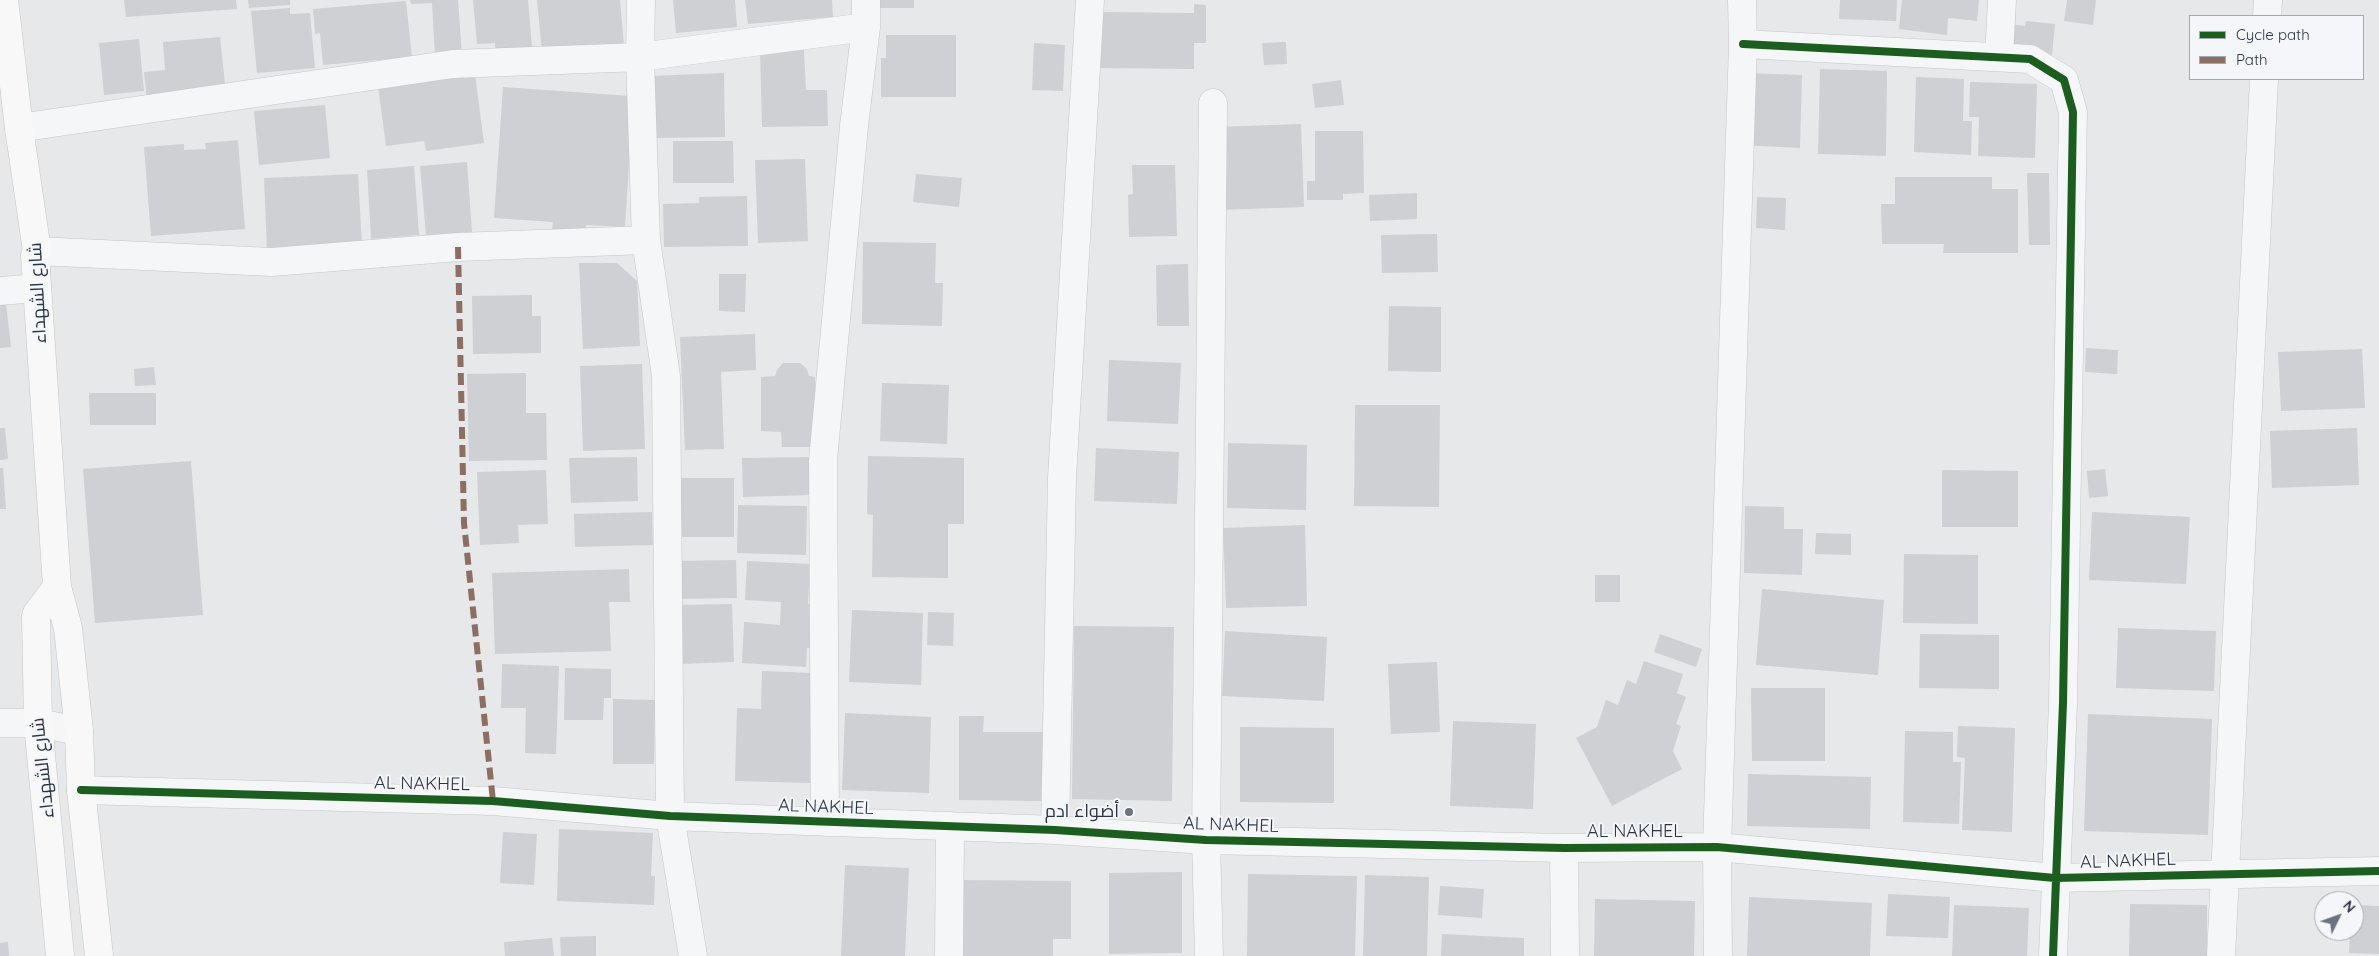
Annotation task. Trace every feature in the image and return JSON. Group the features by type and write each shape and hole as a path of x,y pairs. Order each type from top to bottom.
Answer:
{"main road":[{"name":"شارع الشهداء","path":"4,0 19,128 37,251 34,255 57,587 68,628 79,731 81,790 99,956"},
{"name":"شارع الشهداء","path":"57,587 36,614 38,723 60,956"}],"street":[{"path":"641,0 640,57 646,240 666,376 670,816 694,956"},
{"path":"825,822 823,460 854,126 866,27 866,0"},
{"path":"1055,830 1062,478 1090,0"},
{"path":"1718,956 1717,847 1743,44 1742,0"},
{"path":"1998,58 2002,0"},
{"path":"2267,15 2268,0"},
{"path":"19,128 453,64 640,57 866,27"},
{"path":"1743,44 2030,59 2064,80 2073,112 2063,694 2053,956"},
{"path":"2221,956 2264,80"},
{"path":"1209,956 1206,840 1213,103"},
{"path":"37,251 272,262 458,247 646,240"},
{"path":"0,291 37,288"},
{"path":"0,723 38,723 79,731"},
{"name":"AL NAKHEL","path":"81,790 493,801 670,816 1055,830 1206,840 1564,848 1717,847 2056,878 2379,871"},
{"path":"949,956 950,826"},
{"path":"1564,848 1565,956"}],"building":[{"path":"124,0 236,0 237,9 126,17"},
{"path":"248,0 290,0 290,5 249,8"},
{"path":"410,0 458,0 462,55 435,57 432,3 411,4"},
{"path":"473,0 528,0 532,48 495,51 495,43 477,44"},
{"path":"537,0 620,0 624,45 542,52"},
{"path":"673,0 735,0 737,27 676,33"},
{"path":"745,0 832,0 833,17 748,24"},
{"path":"878,0 914,0 914,8 878,8"},
{"path":"1840,0 1897,0 1896,21 1839,19"},
{"path":"1902,0 1979,0 1977,21 1948,18 1947,35 1899,29"},
{"path":"2067,0 2096,0 2093,25 2064,21"},
{"path":"406,1 412,57 323,65 320,33 315,34 313,9"},
{"path":"1194,4 1206,5 1206,43 1194,43 1194,69 1096,68 1097,12 1194,13"},
{"path":"290,8 290,14 310,13 315,68 257,73 251,11"},
{"path":"2026,21 2055,24 2052,55 2002,49 2004,23 2025,26"},
{"path":"886,35 956,35 956,97 881,97 881,58 886,58"},
{"path":"220,37 226,93 147,100 144,72 165,70 163,42"},
{"path":"139,39 144,91 104,95 99,43"},
{"path":"1286,42 1287,64 1264,65 1262,43"},
{"path":"1034,43 1065,45 1063,91 1032,90"},
{"path":"804,50 806,90 827,90 828,126 762,127 760,51"},
{"path":"1820,69 1887,71 1886,156 1818,154"},
{"path":"724,73 725,137 653,138 650,76"},
{"path":"1745,73 1802,75 1800,148 1742,145"},
{"path":"475,74 484,143 426,151 424,141 386,146 378,86"},
{"path":"1916,77 1964,79 1963,121 1972,121 1971,155 1914,152"},
{"path":"1341,80 1344,105 1315,108 1312,84"},
{"path":"1970,82 2037,84 2035,158 1978,156 1979,117 1969,117"},
{"path":"503,87 630,96 632,116 625,227 586,225 586,233 552,230 553,222 494,218"},
{"path":"325,105 330,158 259,165 254,111"},
{"path":"1301,124 1304,207 1219,210 1216,127"},
{"path":"1315,131 1363,131 1364,193 1343,194 1343,200 1307,200 1307,181 1315,181"},
{"path":"238,140 245,229 151,236 144,147 184,144 184,150 206,149 205,143"},
{"path":"673,141 733,141 734,183 673,183"},
{"path":"805,159 808,241 758,243 755,160"},
{"path":"467,162 472,232 426,235 420,166"},
{"path":"1132,165 1175,165 1177,236 1129,237 1128,195 1133,194"},
{"path":"414,166 419,235 371,239 367,170"},
{"path":"2027,173 2049,173 2050,245 2029,245"},
{"path":"358,174 362,246 267,250 264,178"},
{"path":"916,174 962,178 959,207 913,202"},
{"path":"1895,177 1992,177 1992,189 2018,189 2018,253 1943,253 1944,244 1882,244 1881,204 1895,204"},
{"path":"1417,193 1417,219 1370,221 1369,195"},
{"path":"747,196 748,246 664,247 663,204 699,203 699,197"},
{"path":"1757,197 1786,198 1785,230 1756,228"},
{"path":"1437,234 1438,272 1382,273 1381,235"},
{"path":"863,242 936,243 935,283 943,283 942,326 862,324"},
{"path":"579,263 617,263 637,281 640,346 583,349"},
{"path":"1188,264 1189,326 1157,326 1156,265"},
{"path":"719,274 746,274 745,312 719,311"},
{"path":"532,295 532,316 541,316 541,353 473,354 472,296"},
{"path":"6,304 11,347 0,348 0,305"},
{"path":"1389,306 1441,307 1441,372 1388,371"},
{"path":"755,334 756,370 721,372 724,449 685,450 680,337"},
{"path":"2086,348 2118,350 2117,374 2085,372"},
{"path":"2362,349 2365,408 2281,411 2278,352"},
{"path":"1109,360 1181,363 1178,424 1107,421"},
{"path":"783,363 800,363 807,369 809,376 815,377 815,447 782,447 781,432 761,431 761,377 775,376"},
{"path":"642,364 645,449 583,451 580,366"},
{"path":"154,367 156,385 135,386 134,369"},
{"path":"526,373 526,413 546,413 547,460 469,461 467,374"},
{"path":"882,383 949,385 947,444 880,441"},
{"path":"89,393 156,393 156,425 90,425"},
{"path":"1355,405 1440,405 1439,507 1354,506"},
{"path":"0,428 5,428 8,459 0,460"},
{"path":"2357,428 2359,485 2272,488 2270,431"},
{"path":"1228,443 1307,445 1306,510 1227,508"},
{"path":"1096,448 1179,452 1177,504 1094,501"},
{"path":"868,456 964,458 964,524 948,524 948,578 872,577 873,515 867,514"},
{"path":"637,457 638,501 571,503 569,458"},
{"path":"809,457 810,495 743,497 742,458"},
{"path":"191,461 203,615 95,623 83,469"},
{"path":"0,468 3,468 6,509 0,509"},
{"path":"2105,469 2108,496 2089,498 2087,471"},
{"path":"546,470 548,524 518,525 519,543 480,545 477,472"},
{"path":"1942,470 2018,471 2018,527 1942,527"},
{"path":"679,478 734,478 734,537 679,537"},
{"path":"738,505 807,506 806,555 737,553"},
{"path":"1745,506 1784,507 1784,529 1803,529 1802,575 1744,573"},
{"path":"652,512 653,545 575,547 574,514"},
{"path":"2092,512 2190,517 2186,584 2089,580"},
{"path":"1305,525 1307,606 1226,608 1223,528"},
{"path":"1816,533 1851,534 1851,555 1815,554"},
{"path":"1904,554 1978,555 1978,624 1903,623"},
{"path":"736,560 737,598 676,599 675,561"},
{"path":"747,561 810,564 808,604 819,605 817,649 807,648 806,667 742,663 744,622 780,625 781,602 745,600"},
{"path":"629,569 630,602 609,602 611,651 495,654 492,573"},
{"path":"1595,575 1620,575 1620,602 1595,602"},
{"path":"1762,589 1884,600 1878,675 1756,665"},
{"path":"732,604 734,662 679,664 677,605"},
{"path":"852,610 923,613 921,685 849,682"},
{"path":"928,612 954,613 953,646 927,645"},
{"path":"1074,626 1174,627 1172,801 1072,799"},
{"path":"2118,628 2216,631 2214,691 2116,688"},
{"path":"1225,631 1327,637 1324,701 1222,696"},
{"path":"1660,634 1702,649 1696,667 1654,652"},
{"path":"1920,634 1999,635 1999,689 1919,688"},
{"path":"1644,661 1683,674 1677,693 1686,697 1676,724 1681,726 1673,751 1682,769 1612,806 1576,738 1597,727 1606,700 1618,705 1627,680 1636,684"},
{"path":"1437,662 1440,732 1391,734 1388,664"},
{"path":"502,664 559,666 556,754 525,753 526,708 501,708"},
{"path":"565,668 611,669 611,698 604,698 603,720 564,720"},
{"path":"762,671 812,673 810,783 735,781 737,708 761,709"},
{"path":"1751,688 1825,688 1825,761 1752,761"},
{"path":"613,699 655,700 654,764 613,764"},
{"path":"845,713 931,717 929,793 842,790"},
{"path":"2088,714 2212,719 2208,835 2084,831"},
{"path":"959,716 984,716 983,732 1043,732 1043,801 959,800"},
{"path":"1453,721 1536,724 1533,809 1450,806"},
{"path":"1958,726 2015,728 2012,832 1962,830 1965,758 1957,757"},
{"path":"1240,727 1334,728 1334,803 1240,802"},
{"path":"1905,731 1953,732 1953,762 1961,762 1959,824 1903,822"},
{"path":"1748,774 1871,777 1870,829 1747,826"},
{"path":"559,829 653,833 651,876 655,876 654,905 557,901"},
{"path":"503,832 537,834 534,885 500,883"},
{"path":"845,865 909,868 905,956 841,956"},
{"path":"1182,872 1182,953 1109,954 1109,873"},
{"path":"1248,874 1357,876 1355,956 1247,956"},
{"path":"1365,875 1429,877 1427,956 1363,956"},
{"path":"958,880 1071,881 1071,939 1053,939 1053,956 957,956"},
{"path":"1440,886 1484,889 1482,918 1438,915"},
{"path":"1888,894 1950,897 1948,938 1886,936"},
{"path":"1749,897 1872,903 1870,956 1747,956"},
{"path":"1595,899 1695,901 1694,956 1594,956"},
{"path":"2130,904 2207,905 2207,956 2129,956"},
{"path":"1954,905 2029,908 2027,956 1952,956"},
{"path":"2364,905 2379,906 2379,954 2349,953 2350,941 2364,941"},
{"path":"1442,934 1524,938 1524,956 1441,956"},
{"path":"596,936 596,956 561,956 560,937"},
{"path":"552,938 554,956 505,956 504,942"},
{"path":"8,942 9,956 0,956 0,943"}],"marked path":[{"path":"458,247 464,523 493,801"}],"cycle path":[{"path":"1743,44 2030,59 2064,80 2073,112 2063,703 2053,956"},
{"path":"81,790 493,801 670,816 1055,830 1206,840 1564,848 1717,847 2055,878 2379,871"}],"place":[{"name":"أضواء ادم","path":"1129,812"}]}
